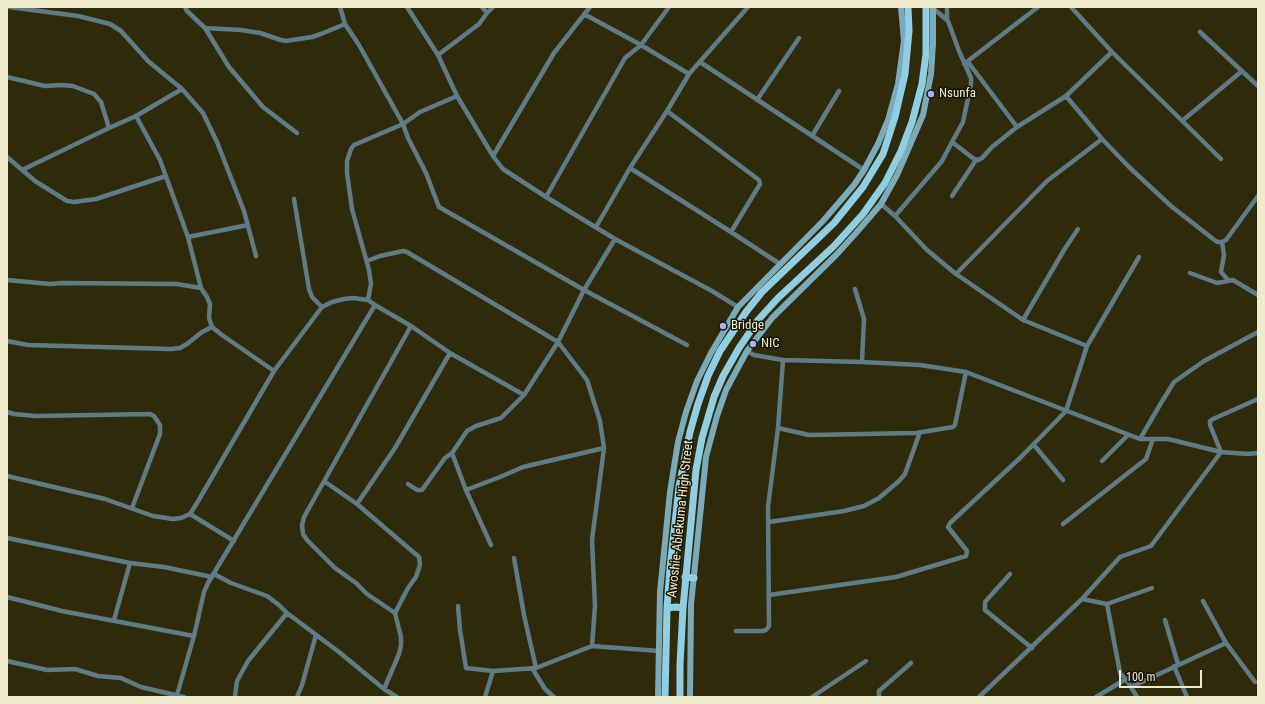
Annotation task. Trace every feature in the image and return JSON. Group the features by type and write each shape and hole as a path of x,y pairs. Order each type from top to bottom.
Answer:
{"main road":[{"name":"Awoshie-Ablekuma High Street","path":"665,697 667,608 679,487 690,432 698,404 708,376 720,351 746,312 762,292 834,223 863,187 882,154 895,117 905,74 909,31 908,7"},
{"name":"Awoshie-Ablekuma High Street","path":"680,697 680,664 685,577 696,470 702,438 714,397 723,376 739,348 758,320 778,298 834,246 863,214 885,183 901,152 912,122 922,84 931,8"},
{"path":"685,577 694,578"},
{"path":"667,608 683,608"}],"street":[{"path":"9,7 78,16 110,24 121,31 148,61 182,89 203,113 217,142 244,212 256,256"},
{"path":"185,7 187,11 205,28 229,67 263,107 297,133"},
{"path":"340,7 345,24 359,45 403,124 408,138 426,173 439,207 584,290 687,344"},
{"path":"407,7 438,55 457,96 493,156 503,169 615,240 712,291 738,307"},
{"path":"482,7 487,13"},
{"path":"438,55 479,24 493,7"},
{"path":"493,156 554,53 590,7"},
{"path":"546,197 625,58 641,44 669,7"},
{"path":"596,227 630,168 689,74 748,7"},
{"name":"Awoshie-Ablekuma High Street","path":"658,697 660,592 670,492 678,442 686,412 697,381 710,353 738,307 823,222 854,185 878,144 888,120 898,84 904,41 901,7"},
{"path":"895,216 942,161 963,122 971,78 948,20 947,7"},
{"path":"966,63 1038,7"},
{"path":"1071,7 1112,52 1221,159"},
{"path":"931,8 948,20"},
{"name":"Awoshie-Ablekuma High Street","path":"690,697 691,612 706,457 726,390 747,351 772,318 837,254 881,204 897,175 923,115 931,74 933,44 931,8"},
{"path":"584,14 641,44 689,74"},
{"path":"205,28 241,30 260,33 286,41 312,37 345,24"},
{"path":"1200,32 1258,86"},
{"path":"757,100 799,38"},
{"path":"952,196 976,160 982,158 992,147 1017,128 1066,96 1112,52"},
{"path":"700,62 864,170"},
{"path":"966,63 1017,128"},
{"path":"1182,121 1242,71"},
{"path":"7,77 45,86 73,86 94,94 101,102 109,128"},
{"path":"22,170 136,116 182,89"},
{"path":"812,136 839,91"},
{"path":"368,300 371,284 367,261 352,209 347,173 349,152 354,145 403,124 420,112 457,96"},
{"path":"1066,96 1102,139 1171,206 1217,242 1226,240 1258,196"},
{"path":"667,111 759,180 760,184 731,232"},
{"path":"136,116 160,160 188,237 201,288 210,304 209,318 212,327 274,371"},
{"path":"956,274 1047,181 1102,139"},
{"path":"952,142 976,160"},
{"path":"7,157 35,181 67,201 74,202 96,199 166,176"},
{"path":"630,168 780,264"},
{"path":"294,199 309,289 312,297 322,308"},
{"path":"881,204 895,216 927,250 956,274 1023,320 1087,346"},
{"path":"188,237 248,225"},
{"path":"1023,320 1078,229"},
{"path":"408,484 417,490 422,490 445,458 452,453 467,431 476,426 501,418 524,395 558,342 584,290 615,240"},
{"path":"1222,242 1224,255 1221,272 1228,280"},
{"path":"367,261 380,256 406,252 558,342 587,380 600,421 604,448 592,540 595,606 592,646"},
{"path":"769,595 896,576 966,556 967,551 948,527 950,523 1034,445 1066,411 1087,346 1139,257"},
{"path":"1190,273 1217,283 1233,280 1258,295"},
{"path":"7,280 50,284 177,284 201,288"},
{"path":"855,289 864,319 862,362"},
{"path":"7,476 105,498 148,515 173,519 181,518 190,514 274,371 322,308 332,302 344,299 353,298 368,300 411,326 450,353 524,395"},
{"path":"177,695 194,636 204,592 374,305"},
{"path":"395,613 367,594 356,583 335,568 307,540 302,525 304,517 411,326"},
{"path":"7,341 28,345 171,349 180,348 202,332 212,327"},
{"path":"1140,440 1160,403 1174,382 1204,361 1258,332"},
{"path":"747,351 754,355 783,360 920,365 966,372 993,381 1140,440 1168,439 1221,452 1248,454 1258,453"},
{"path":"357,504 395,448 450,353"},
{"path":"736,631 766,630 769,626 768,507 778,428 783,360"},
{"path":"778,428 809,435 920,432 954,427 966,372"},
{"path":"1221,452 1210,425 1210,421 1258,399"},
{"path":"7,412 36,416 150,414 154,416 160,425 160,434 132,508"},
{"path":"769,522 844,511 864,506 879,498 905,474 920,432"},
{"path":"1102,461 1128,435"},
{"path":"1063,524 1146,458 1153,439"},
{"path":"1034,445 1063,480"},
{"path":"466,490 523,467 604,448"},
{"path":"979,697 1082,600 1120,557 1151,546 1221,452"},
{"path":"452,453 466,490 491,545"},
{"path":"324,481 357,504 420,559 416,577 408,588 395,613 401,637 399,654 384,689"},
{"path":"190,514 234,541"},
{"path":"7,538 130,563 164,567 213,576 231,584 267,596 384,689 397,697"},
{"path":"514,558 534,668 546,689 554,697"},
{"path":"114,620 130,563"},
{"path":"1010,574 985,602 985,610 1032,648"},
{"path":"1082,600 1108,604 1152,588"},
{"path":"7,597 62,611 194,636"},
{"path":"1203,601 1226,643 1255,682"},
{"path":"1108,604 1120,673 1126,679 1137,697"},
{"path":"458,606 466,668 493,671 534,668 592,646 659,651"},
{"path":"235,697 237,681 248,661 287,613"},
{"path":"1165,620 1176,665 1187,697"},
{"path":"297,697 302,685 316,635"},
{"path":"1131,687 1226,643"},
{"path":"7,661 47,670 75,669 98,676 121,678 141,687 184,697"},
{"path":"812,697 866,661"},
{"path":"879,697 879,691 911,663"},
{"path":"485,697 493,671"},
{"path":"1096,697 1126,679"},
{"path":"651,697 658,697"}],"place":[{"name":"Nsunfa","path":"931,94"},
{"name":"Bridge","path":"723,326"},
{"name":"NIC","path":"753,344"}]}
